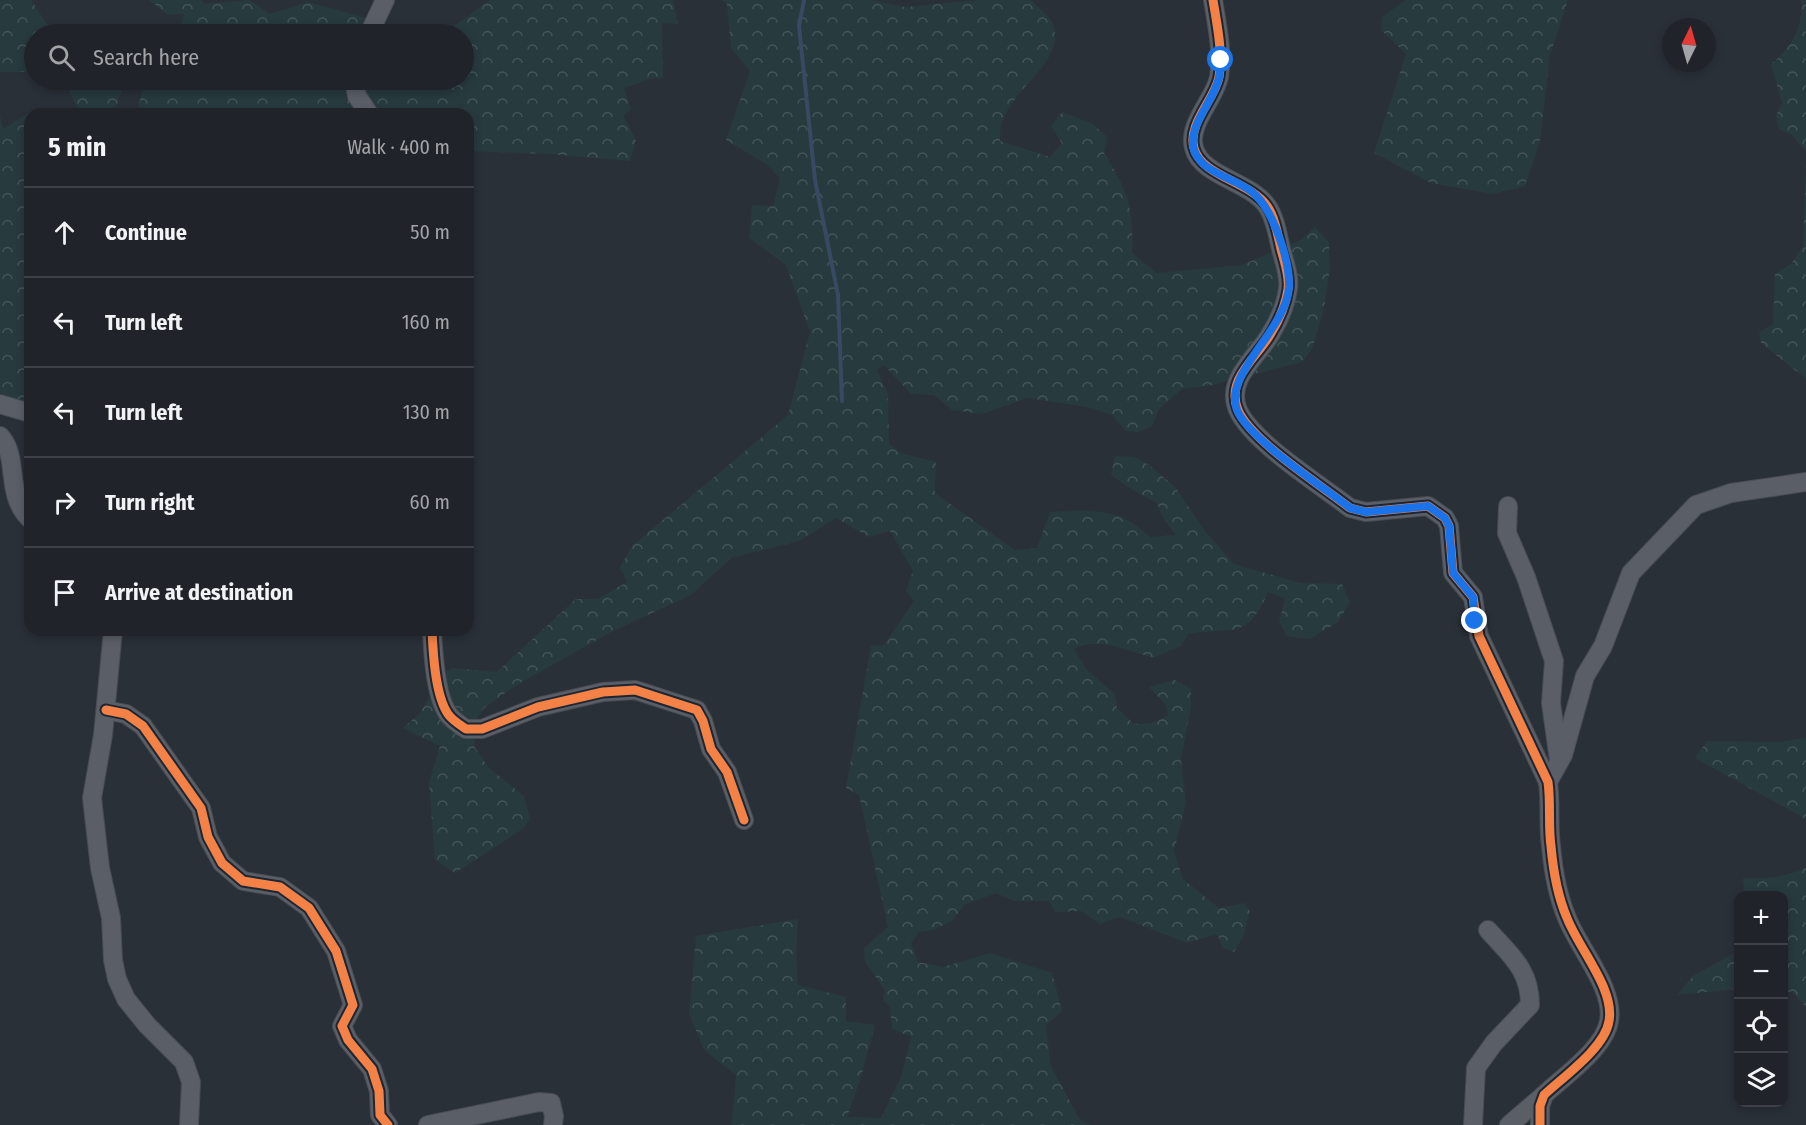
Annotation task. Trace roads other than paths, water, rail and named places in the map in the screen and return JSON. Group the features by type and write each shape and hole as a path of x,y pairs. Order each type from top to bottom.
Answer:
{"street":[{"path":"374,24 385,0"},
{"path":"1214,0 1221,60 1219,80 1193,136 1194,149 1211,169 1251,190 1268,206 1279,240 1289,288 1270,336 1243,370 1236,388 1237,409 1251,431 1350,508 1366,512 1428,506 1445,518 1449,526 1453,573 1473,597 1479,636 1548,782 1551,802 1550,845 1566,915 1579,945 1609,996 1611,1009 1604,1039 1509,1125"},
{"path":"356,90 365,108"},
{"path":"0,404 24,411"},
{"path":"0,436 9,454 20,509 24,513"},
{"path":"1548,782 1559,762 1585,676 1603,646 1631,573 1696,505 1731,493 1806,482"},
{"path":"1508,506 1507,533 1526,577 1554,661 1551,703 1559,762"},
{"path":"112,636 106,710 92,798 100,868 111,918 113,960 117,979 126,999 147,1025 184,1062 191,1082 189,1125"},
{"path":"432,636 433,658 447,713 466,729 482,729 538,707 603,692 635,690 697,710 711,749 727,772 744,820"},
{"path":"106,710 126,714 143,726 201,808 208,837 222,863 243,881 280,887 309,908 336,951 353,1005 342,1026 354,1049 372,1069 379,1091 380,1115 388,1125"},
{"path":"1473,1125 1476,1068 1494,1043 1530,1005 1530,986 1520,966 1488,930"},
{"path":"1540,1125 1540,1106 1544,1095"},
{"path":"428,1125 538,1102 551,1103 554,1116 553,1125"}],"waterway":[{"path":"804,0 799,26 815,180 838,295 842,401"}]}
